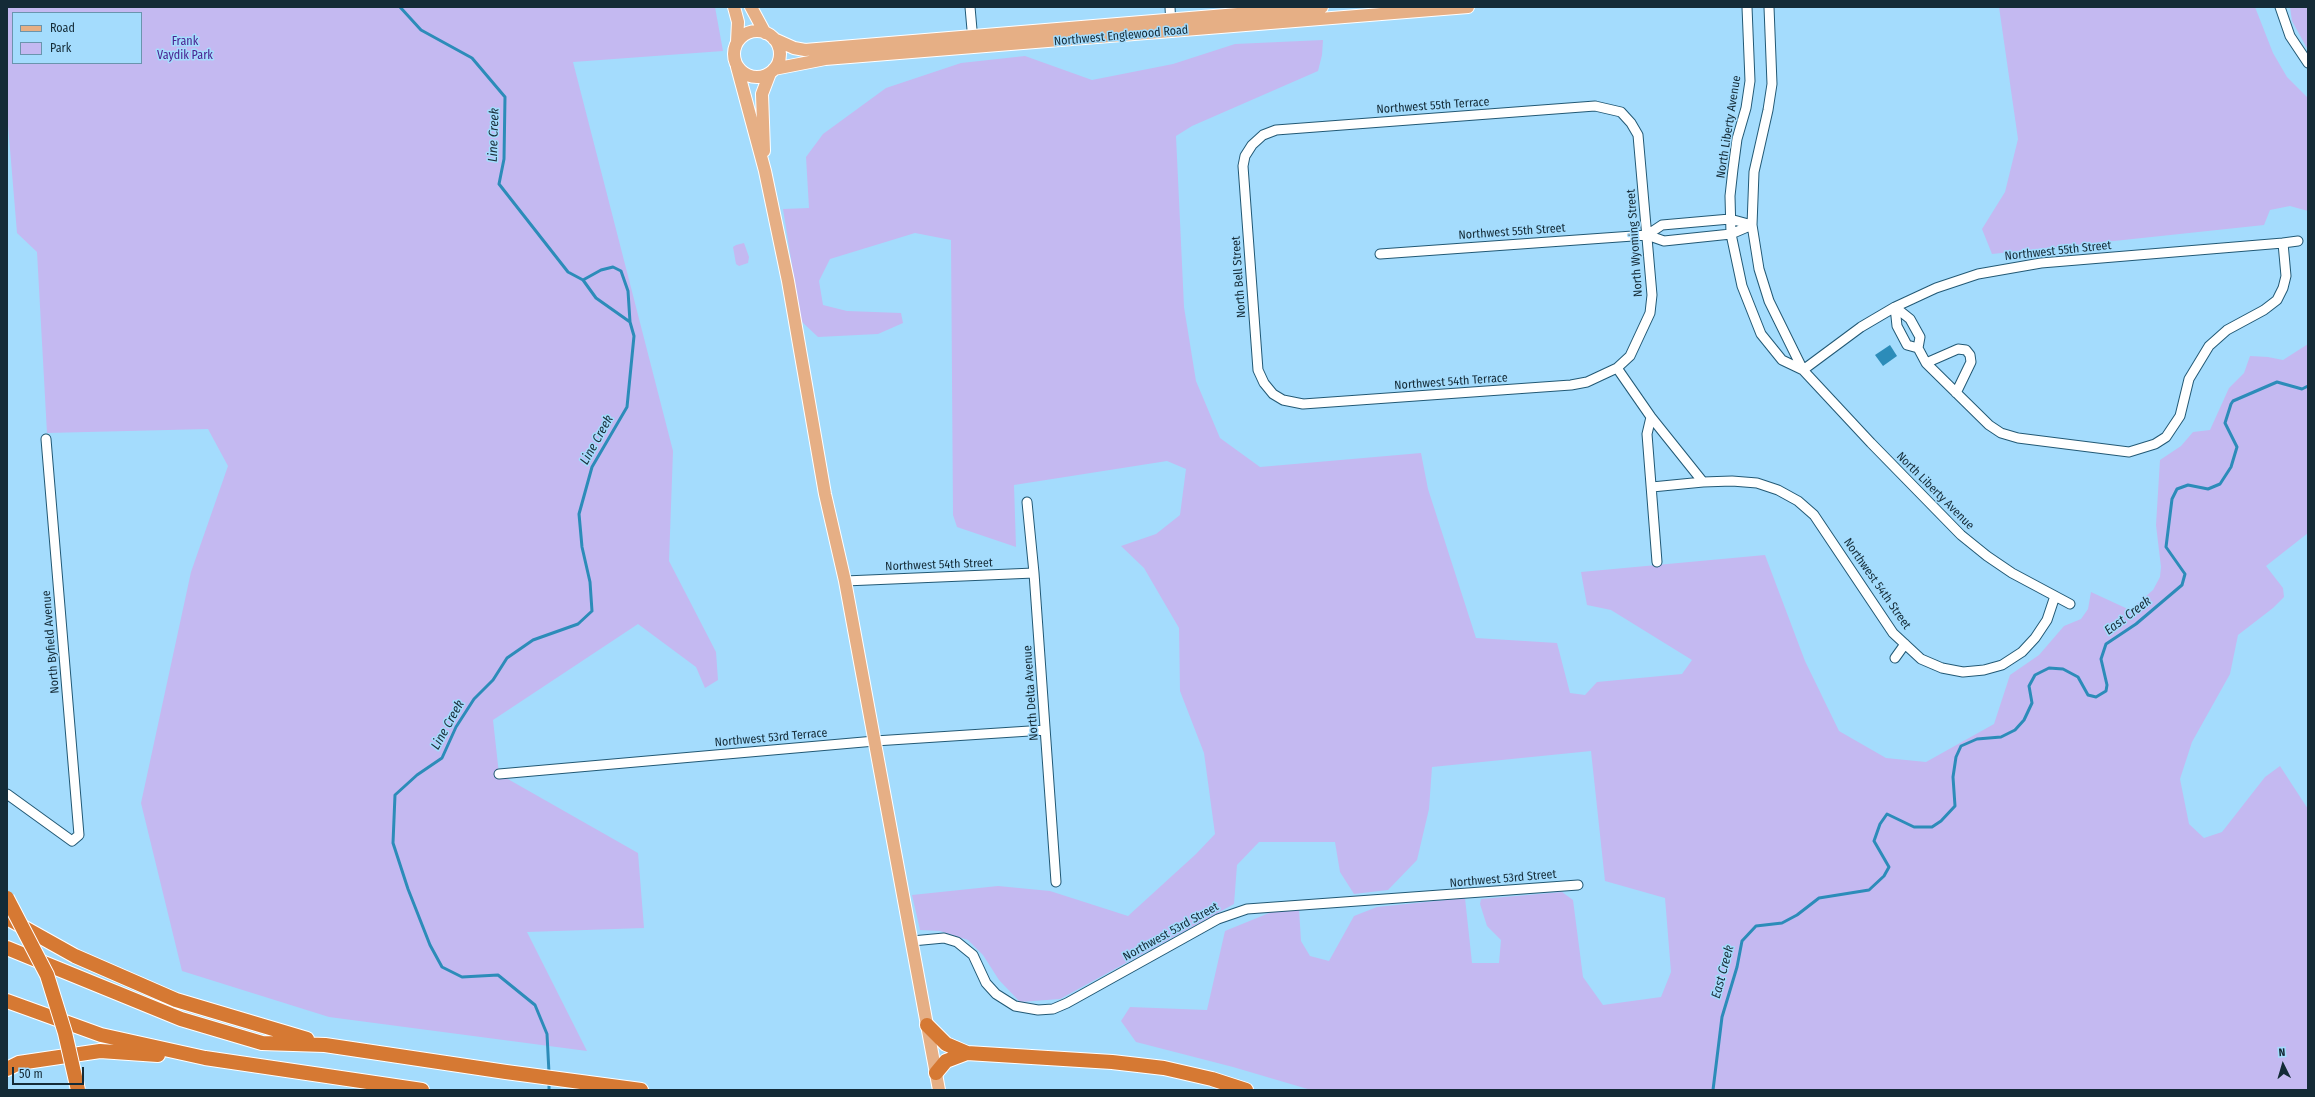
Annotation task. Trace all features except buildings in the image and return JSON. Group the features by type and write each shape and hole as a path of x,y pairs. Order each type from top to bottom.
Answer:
{"highway":[{"path":"7,898 47,975 65,1033 78,1090"},
{"path":"7,918 75,956 176,1000 325,1044 506,1072 641,1090"},
{"path":"7,948 181,1019 262,1043 325,1044"},
{"path":"7,1001 101,1035 205,1058 422,1090"},
{"path":"927,1025 946,1044 967,1053 1112,1062 1164,1068 1212,1079 1246,1090"},
{"path":"7,1069 19,1063 100,1051 205,1058"},
{"path":"936,1073 946,1061 967,1053"}],"main road":[{"path":"734,7 738,22 737,42 734,52 764,171 788,281 825,494 845,580 939,1090"},
{"path":"751,7 779,54 762,94 764,171"},
{"name":"Northwest Englewood Road","path":"772,71 825,59 973,48 1322,7"},
{"name":"Northwest Englewood Road","path":"769,36 794,48 804,50 973,35 1468,7"},
{"path":"737,42 750,33 769,36"},
{"path":"738,67 745,74 755,77 772,71"}],"street":[{"path":"970,7 973,48"},
{"path":"1170,7 1171,25"},
{"name":"North Liberty Avenue","path":"1747,7 1750,80 1733,169 1730,219 1731,234 1742,286 1761,334 1771,349 1782,360 1803,370"},
{"name":"North Liberty Avenue","path":"1769,7 1772,84 1768,110 1754,172 1752,225 1759,269 1769,301 1803,370 1871,443 1961,534 1987,556 2006,569 2070,604"},
{"path":"2280,7 2290,36 2308,63"},
{"name":"Northwest 55th Terrace","path":"1252,145 1263,135 1276,130 1595,106 1621,112"},
{"name":"North Wyoming Street","path":"1617,368 1630,356 1650,314 1652,295 1638,135 1631,123 1621,112"},
{"name":"North Bell Street","path":"1252,145 1245,156 1243,166 1258,370 1264,383 1273,394 1283,400"},
{"name":"Northwest 55th Street","path":"1647,235 1662,225 1687,222 1730,219 1752,225"},
{"path":"1687,222 1688,238"},
{"name":"Northwest 55th Street","path":"1380,254 1647,235 1664,241 1731,234 1752,225"},
{"name":"Northwest 55th Street","path":"1803,370 1861,327 1895,307 1936,288 1978,274 2015,266 2298,241"},
{"path":"1895,307 1910,319 1920,337 1918,348 1926,363 1989,425 2001,433 2018,438 2129,452 2155,444 2166,437 2180,416 2189,379 2209,346 2227,330 2264,310 2277,300 2283,288 2286,276 2283,243"},
{"path":"1895,307 1897,326 1907,345 1918,348"},
{"path":"1926,363 1958,348 1966,350 1970,355 1971,362 1956,393"},
{"path":"1617,368 1703,482"},
{"name":"Northwest 54th Terrace","path":"1283,400 1303,404 1571,385 1587,382 1617,368"},
{"path":"1652,416 1647,434 1657,562"},
{"name":"North Byfield Avenue","path":"7,794 72,841 79,835 46,439"},
{"name":"Northwest 54th Street","path":"1652,487 1703,482 1732,481 1756,483 1778,490 1798,500 1814,515 1893,633 1921,659 1942,668 1963,672 1984,670 2002,665 2022,652 2036,638 2047,620 2055,596"},
{"name":"North Delta Avenue","path":"1027,502 1034,573 1056,882"},
{"name":"Northwest 54th Street","path":"845,580 1034,573"},
{"name":"Northwest 54th Street","path":"1895,658 1905,644"},
{"name":"Northwest 53rd Terrace","path":"499,774 875,741 1045,730"},
{"name":"Northwest 53rd Street","path":"912,941 944,938 957,942 973,956 982,976 996,994 1015,1006 1038,1010 1053,1009 1067,1003 1218,919 1247,909 1578,885"}],"green space":[{"name":"Frank Vaydik Park","path":"7,7 715,7 723,51 573,62 673,451 669,561 716,652 718,680 705,688 696,667 638,624 493,720 499,774 638,853 644,928 527,932 587,1051 329,1017 182,971 141,803 191,572 228,466 208,429 47,433 37,252 17,233 7,113"},
{"path":"1999,7 2255,7 2273,53 2287,77 2308,98 2308,211 2290,206 2270,210 2264,225 1992,254 1982,229 2005,192 2018,139"},
{"path":"2290,7 2308,7 2308,50 2292,21"},
{"path":"1323,40 1322,55 1318,71 1192,126 1176,136 1184,307 1196,381 1220,438 1260,467 1421,453 1428,489 1476,638 1557,643 1570,693 1585,695 1597,682 1682,674 1692,660 1611,610 1587,605 1581,572 1765,555 1805,661 1839,731 1886,758 1926,762 1994,724 2010,675 2039,655 2064,626 2081,619 2088,609 2091,592 2130,610 2153,590 2160,577 2161,567 2156,525 2160,460 2181,446 2193,432 2210,430 2229,388 2244,373 2250,356 2283,360 2308,344 2308,533 2266,566 2283,588 2284,597 2273,608 2238,635 2230,674 2192,742 2180,779 2189,824 2204,838 2222,832 2265,777 2280,766 2308,809 2308,1090 1311,1090 1233,1067 1136,1042 1121,1021 1130,1007 1207,1010 1225,931 1274,911 1299,909 1301,941 1310,956 1329,961 1354,916 1377,907 1465,898 1472,963 1499,963 1501,940 1487,926 1480,904 1481,899 1562,892 1573,900 1583,977 1603,1005 1661,997 1671,972 1665,898 1605,881 1591,751 1432,767 1429,809 1417,860 1388,890 1354,894 1340,872 1335,842 1259,842 1237,865 1234,904 1060,999 1020,1002 999,980 983,955 968,940 940,931 920,930 912,895 998,886 1050,891 1128,916 1196,854 1215,834 1204,753 1180,691 1179,628 1144,568 1121,546 1156,534 1180,515 1186,469 1167,461 1014,485 1016,547 957,527 953,515 951,240 915,233 830,259 819,281 823,305 847,311 901,313 903,323 878,334 818,337 801,321 783,209 809,208 806,157 823,134 886,88 961,63 1025,56 1092,80 1173,64 1235,44"},
{"path":"744,243 749,257 748,263 739,266 736,264 733,247"}],"water":[{"path":"1890,345 1897,356 1883,366 1875,355"}],"waterway":[{"name":"Line Creek","path":"400,7 421,30 472,58 505,97 504,159 499,184 568,272 583,280 596,298 630,322 634,336 627,407 592,467 579,514 582,547 590,582 592,611 578,624 533,640 507,658 493,680 474,699 456,727 442,758 417,775 395,795 393,843 408,889 430,945 442,967 462,977 498,975 535,1005 547,1034 549,1073"},
{"name":"Line Creek","path":"583,280 601,270 613,267 621,271 628,291 630,322"},
{"name":"East Creek","path":"1713,1090 1722,1017 1737,967 1742,941 1756,926 1782,923 1797,915 1819,898 1869,890 1884,876 1889,867 1874,841 1880,824 1887,814 1914,827 1932,827 1941,821 1955,806 1953,777 1956,757 1961,746 1977,739 2001,737 2015,730 2024,720 2032,703 2029,686 2035,675 2049,668 2063,669 2078,677 2088,695 2096,697 2106,691 2107,685 2101,659 2106,644 2136,624 2182,585 2185,574 2166,547 2172,499 2177,489 2188,485 2208,489 2220,484 2231,467 2237,447 2225,423 2231,404 2233,401 2277,382 2302,389 2308,386"},
{"name":"Line Creek","path":"549,1081 549,1090"}]}
